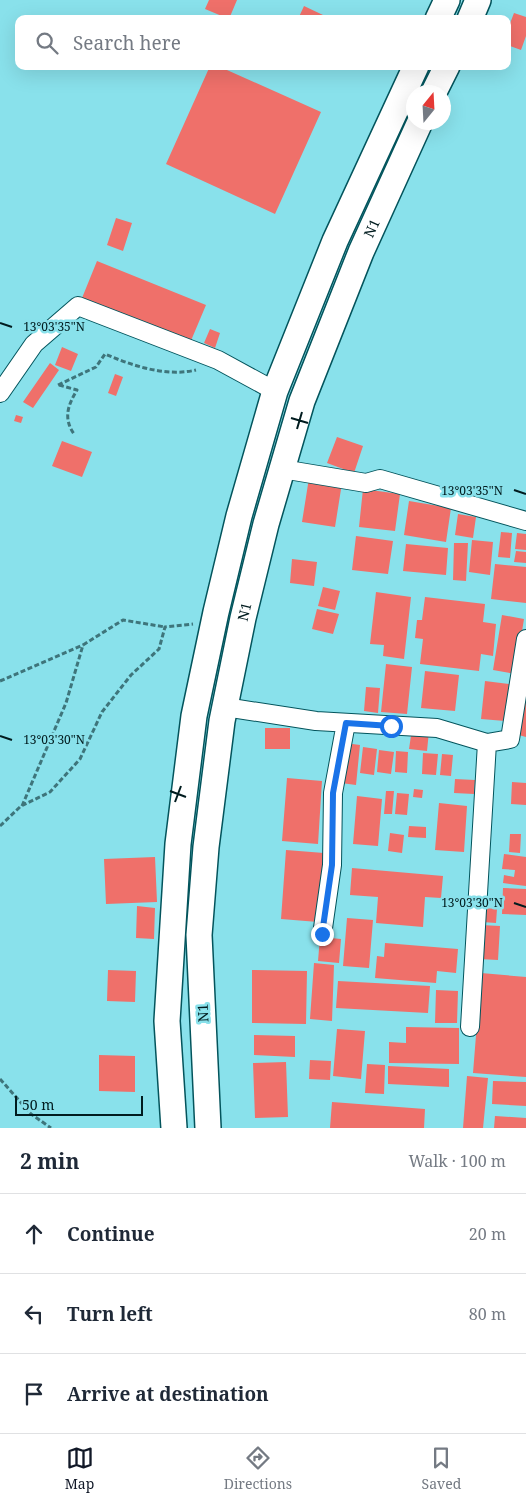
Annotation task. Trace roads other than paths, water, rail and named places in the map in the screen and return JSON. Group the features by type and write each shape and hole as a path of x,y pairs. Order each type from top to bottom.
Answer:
{"highway":[{"path":"440,15 447,0"},
{"path":"472,15 478,0"},
{"name":"N1","path":"174,1128 167,1021 177,853 194,716 211,636 239,516 275,391 335,241 414,70"},
{"path":"438,85 445,70"},
{"name":"N1","path":"208,1128 200,935 206,847 225,707 248,599 302,401 361,252 416,130"}],"street":[{"path":"0,394 34,344 78,306 218,360 275,391"},
{"path":"282,469 366,483 380,479 526,521"},
{"path":"225,707 316,721 437,728 487,743 510,738 526,640"},
{"path":"322,934 332,865 333,793 346,723"},
{"path":"470,1027 487,743"}]}
